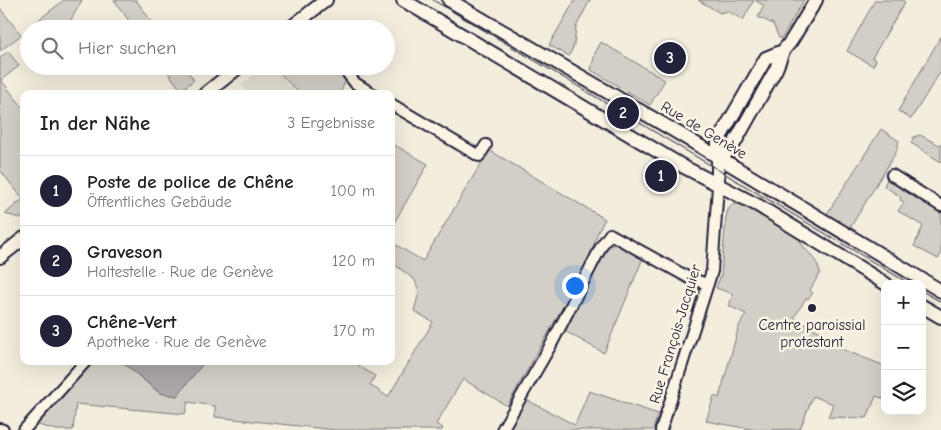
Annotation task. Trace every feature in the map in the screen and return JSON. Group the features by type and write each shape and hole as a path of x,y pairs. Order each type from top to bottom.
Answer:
{"main road":[{"path":"299,20 326,0"},
{"path":"403,0 718,186 759,206 881,281"},
{"name":"Rue de Genève","path":"449,0 941,291"},
{"path":"718,186 719,159 731,148 776,69 783,51 792,41 816,0"},
{"path":"210,90 229,75"},
{"path":"0,256 20,241"},
{"path":"926,308 941,317"}],"street":[{"path":"349,75 355,82 367,90"},
{"path":"395,106 479,156 486,145"},
{"path":"892,175 941,206"},
{"name":"Rue François-Jacquier","path":"660,430 708,284 714,257 718,186"},
{"path":"502,430 556,334 602,245 610,234 691,279 708,284"},
{"path":"24,430 82,365"}],"shaded area":[{"path":"64,0 82,0 71,20 39,20"},
{"path":"114,0 136,0 150,20 128,20"},
{"path":"575,0 590,0 576,27 574,45 569,56 549,45"},
{"path":"698,0 754,0 743,20 728,11 720,13"},
{"path":"755,0 804,0 782,38 779,38 773,24 758,17 764,6"},
{"path":"875,0 901,0 905,2 872,58 876,60 873,66 847,51"},
{"path":"0,8 20,36 0,51"},
{"path":"941,36 941,71 911,119 898,111"},
{"path":"601,42 665,80 650,105 591,70 595,53"},
{"path":"8,51 19,66 1,80 20,104 20,195 0,170 0,58"},
{"path":"170,75 190,75 194,80 181,90"},
{"path":"253,75 282,75 296,90 246,90 241,86"},
{"path":"282,75 343,75 346,79 342,90 296,90"},
{"path":"881,129 899,141 896,152 850,228 827,214"},
{"path":"920,135 939,145 941,143 941,162 911,143 914,137"},
{"path":"395,145 428,164 395,221"},
{"path":"489,150 605,219 598,232 587,264 507,406 463,379 436,424 443,428 442,430 336,430 215,417 215,406 188,402 185,414 76,404 73,430 57,430 34,424 88,365 126,365 159,393 177,396 202,365 360,365 375,376 370,385 388,397 433,322 414,311 419,292 415,280 395,265 395,244 423,261"},
{"path":"888,177 941,213 941,254 938,259 914,246 923,226 898,211 904,202 900,200 901,197 884,186"},
{"path":"20,202 20,218 5,214"},
{"path":"734,204 743,205 798,235 803,246 818,266 820,273 810,290 813,293 808,299 806,298 794,318 840,342 839,348 881,364 881,398 876,396 867,418 828,417 833,404 813,396 800,429 756,430 706,421 714,396 719,398 739,326 746,314 729,306 733,294 716,288 721,275 726,217 729,207"},
{"path":"617,244 643,258 604,353 563,330 609,246"},
{"path":"126,365 202,365 177,396 160,393"},
{"path":"589,391 658,414 653,430 508,430 525,399 575,425"}],"tram line":[{"path":"433,0 903,280"},
{"path":"926,293 941,302"}],"place":[{"name":"Chêne-Vert","path":"670,58"},
{"name":"Graveson","path":"623,113"},
{"name":"Poste de police de Chêne","path":"661,176"},
{"name":"Centre paroissial protestant","path":"812,308"}]}
